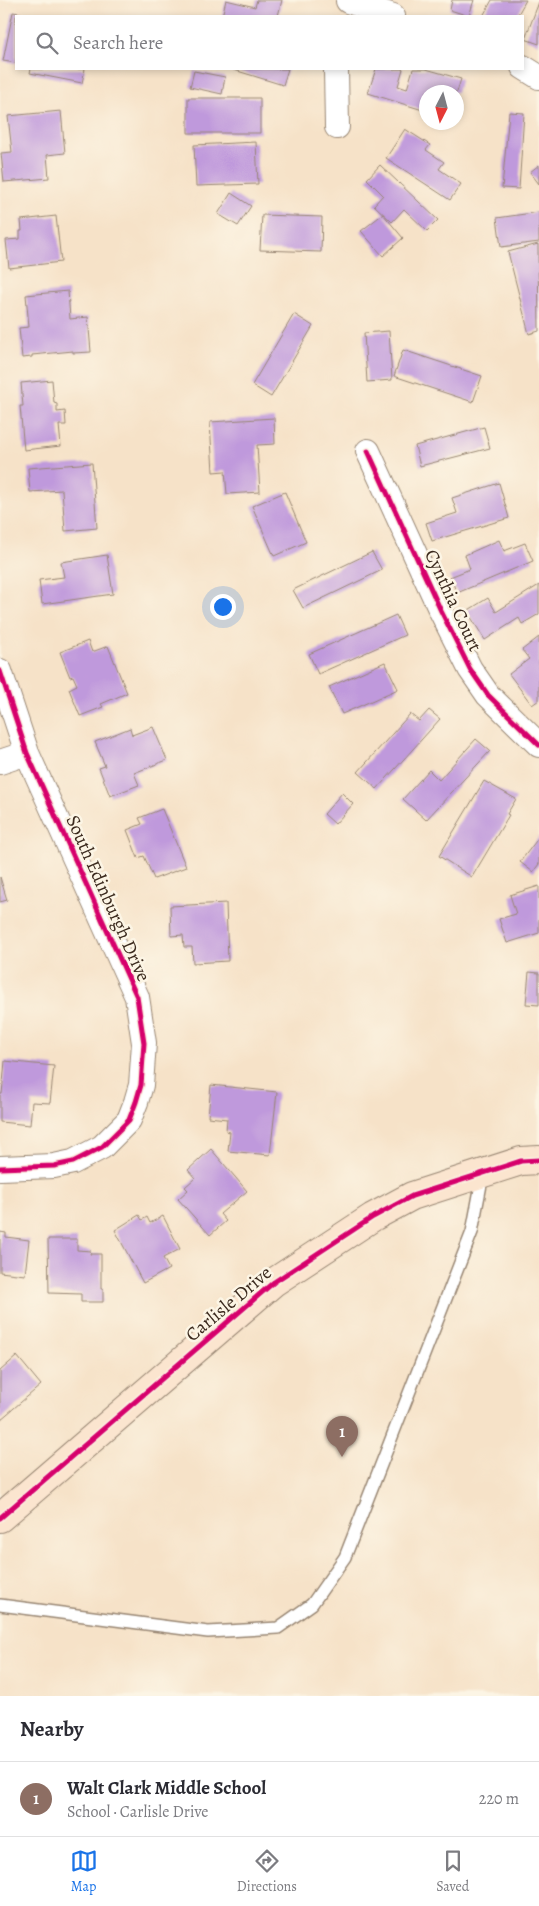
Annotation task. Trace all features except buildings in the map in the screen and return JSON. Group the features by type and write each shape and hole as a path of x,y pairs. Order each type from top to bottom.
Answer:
{"street":[{"path":"347,6 388,15"},
{"path":"524,68 539,77"},
{"path":"336,70 337,127"},
{"name":"Cynthia Court","path":"368,451 441,611 470,669 488,695 539,745"},
{"name":"South Edinburgh Drive","path":"0,672 27,753 137,997 142,1022 143,1065 141,1085 129,1120 102,1147 73,1162 54,1166 0,1168"},
{"path":"0,762 27,753"},
{"name":"Carlisle Drive","path":"0,1518 274,1282 298,1265 373,1217 412,1196 522,1161 539,1160"}],"lane":[{"path":"0,1605 208,1632 278,1628 312,1604 344,1557 472,1232 484,1172"}],"cycle path":[{"path":"368,451 441,611 470,669 488,695 539,745"},
{"path":"0,671 27,753 137,997 144,1043 141,1085 129,1120 102,1147 73,1162 54,1166 0,1168"},
{"path":"0,1518 274,1282 373,1217 412,1196 521,1161 539,1160"}],"place":[{"name":"Walt Clark Middle School","path":"342,1457"}]}
